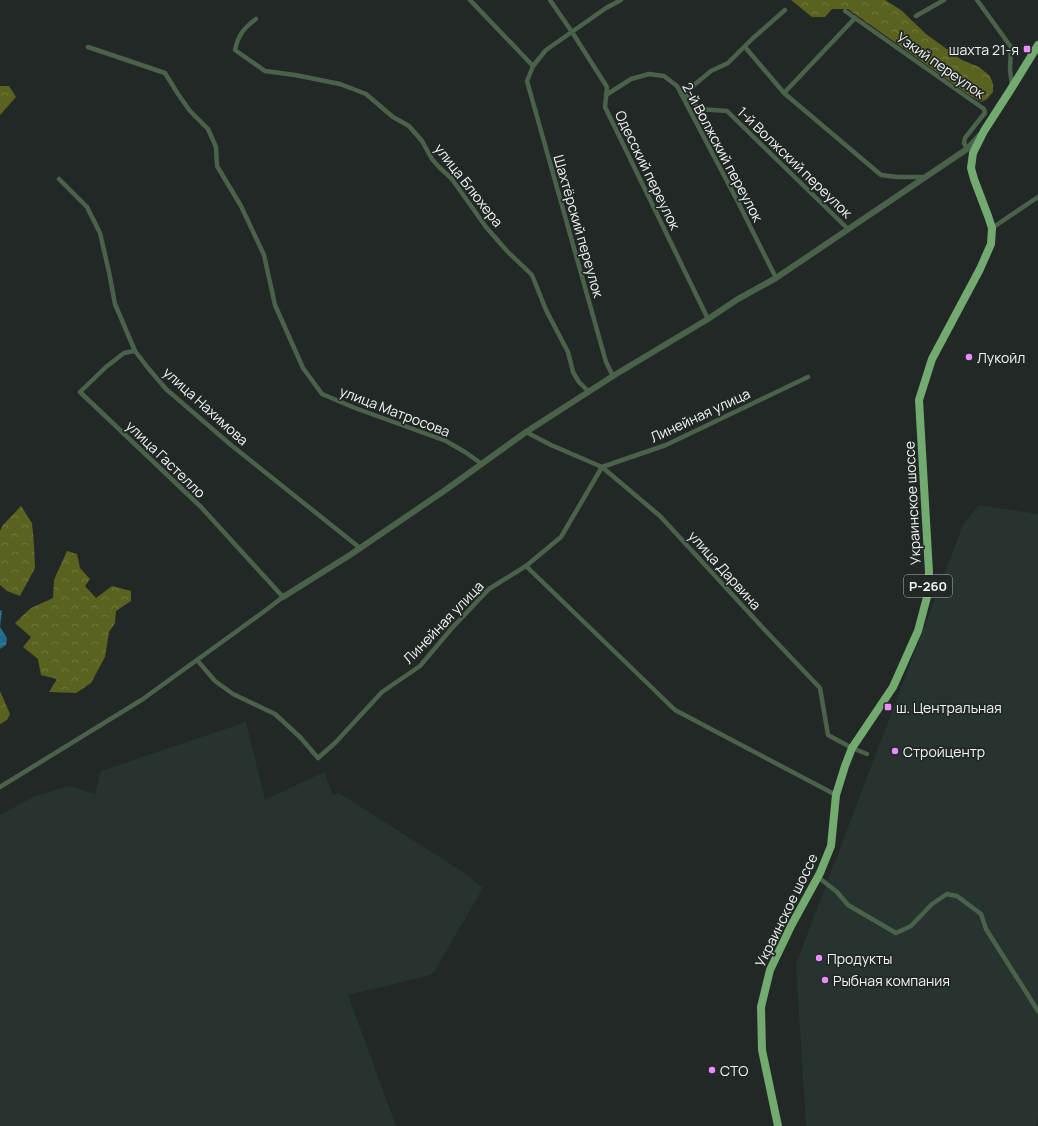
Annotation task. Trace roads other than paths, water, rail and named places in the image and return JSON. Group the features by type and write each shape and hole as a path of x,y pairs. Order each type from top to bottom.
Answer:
{"highway":[{"name":"Украинское шоссе","path":"778,1126 762,1050 761,1007 770,970 791,926 818,877 831,846 836,795 852,748 894,687 918,631 927,597 930,572 919,400 932,359 980,269 991,244 992,228 971,168 973,153 984,131 1038,45"}],"street":[{"path":"470,0 533,66 546,50 606,8 621,0"},
{"name":"Одесский переулок","path":"550,0 607,87 605,106 708,320"},
{"path":"916,16 944,0"},
{"path":"977,0 1011,47 1010,70 1012,87"},
{"path":"683,95 711,72 728,63 785,10"},
{"name":"Узкий переулок","path":"846,11 984,109 985,113 965,138 964,145 966,148"},
{"path":"784,93 855,18"},
{"name":"улица Блюхера","path":"256,19 246,27 236,42 234,50 265,71 340,84 366,94 393,117 409,126 422,141 432,159 451,178 486,227 532,276 546,310 568,352 573,372 579,382 589,392"},
{"name":"улица Матросова","path":"88,46 165,73 190,111 208,129 216,147 217,166 241,206 264,254 275,305 303,368 322,394 355,408 446,441 482,464"},
{"path":"745,47 784,93 881,175 897,177 924,177"},
{"name":"Шахтёрский переулок","path":"533,66 526,81 606,362 613,376"},
{"name":"2-й Волжский переулок","path":"606,95 631,79 649,74 664,76 677,86 683,95 776,278"},
{"name":"1-й Волжский переулок","path":"683,95 700,109 727,112 848,229"},
{"path":"0,787 143,699 283,597 360,548 526,432 613,376 708,320 738,299 776,278 966,148 984,131"},
{"name":"улица Нахимова","path":"59,179 87,207 100,233 115,304 136,351 148,368 166,389 231,445 360,548"},
{"path":"992,228 1038,197"},
{"name":"улица Гастелло","path":"136,351 124,353 106,367 80,392 200,508 283,597"},
{"name":"Линейная улица","path":"197,660 215,681 233,694 275,714 300,737 318,758 335,743 382,692 420,666 452,628 489,588 526,566 561,537 602,467 666,445 808,377"},
{"name":"улица Дарвина","path":"526,432 551,445 602,467 660,516 820,688 828,735 867,754"},
{"path":"526,566 675,710 836,795"},
{"path":"818,877 837,892 848,905 896,933 911,926 932,904 947,894 962,898 981,914 986,929 1038,1011"}],"water":[{"path":"0,610 2,611 0,627"},
{"path":"0,627 7,638 6,645 0,649"}],"place":[{"name":"шахта 21-я","path":"1027,49"},
{"name":"Лукойл","path":"969,357"},
{"name":"ш. Центральная","path":"888,707"},
{"name":"Стройцентр","path":"895,751"},
{"name":"Продукты","path":"819,958"},
{"name":"Рыбная компания","path":"825,980"},
{"name":"СТО","path":"712,1070"}]}
